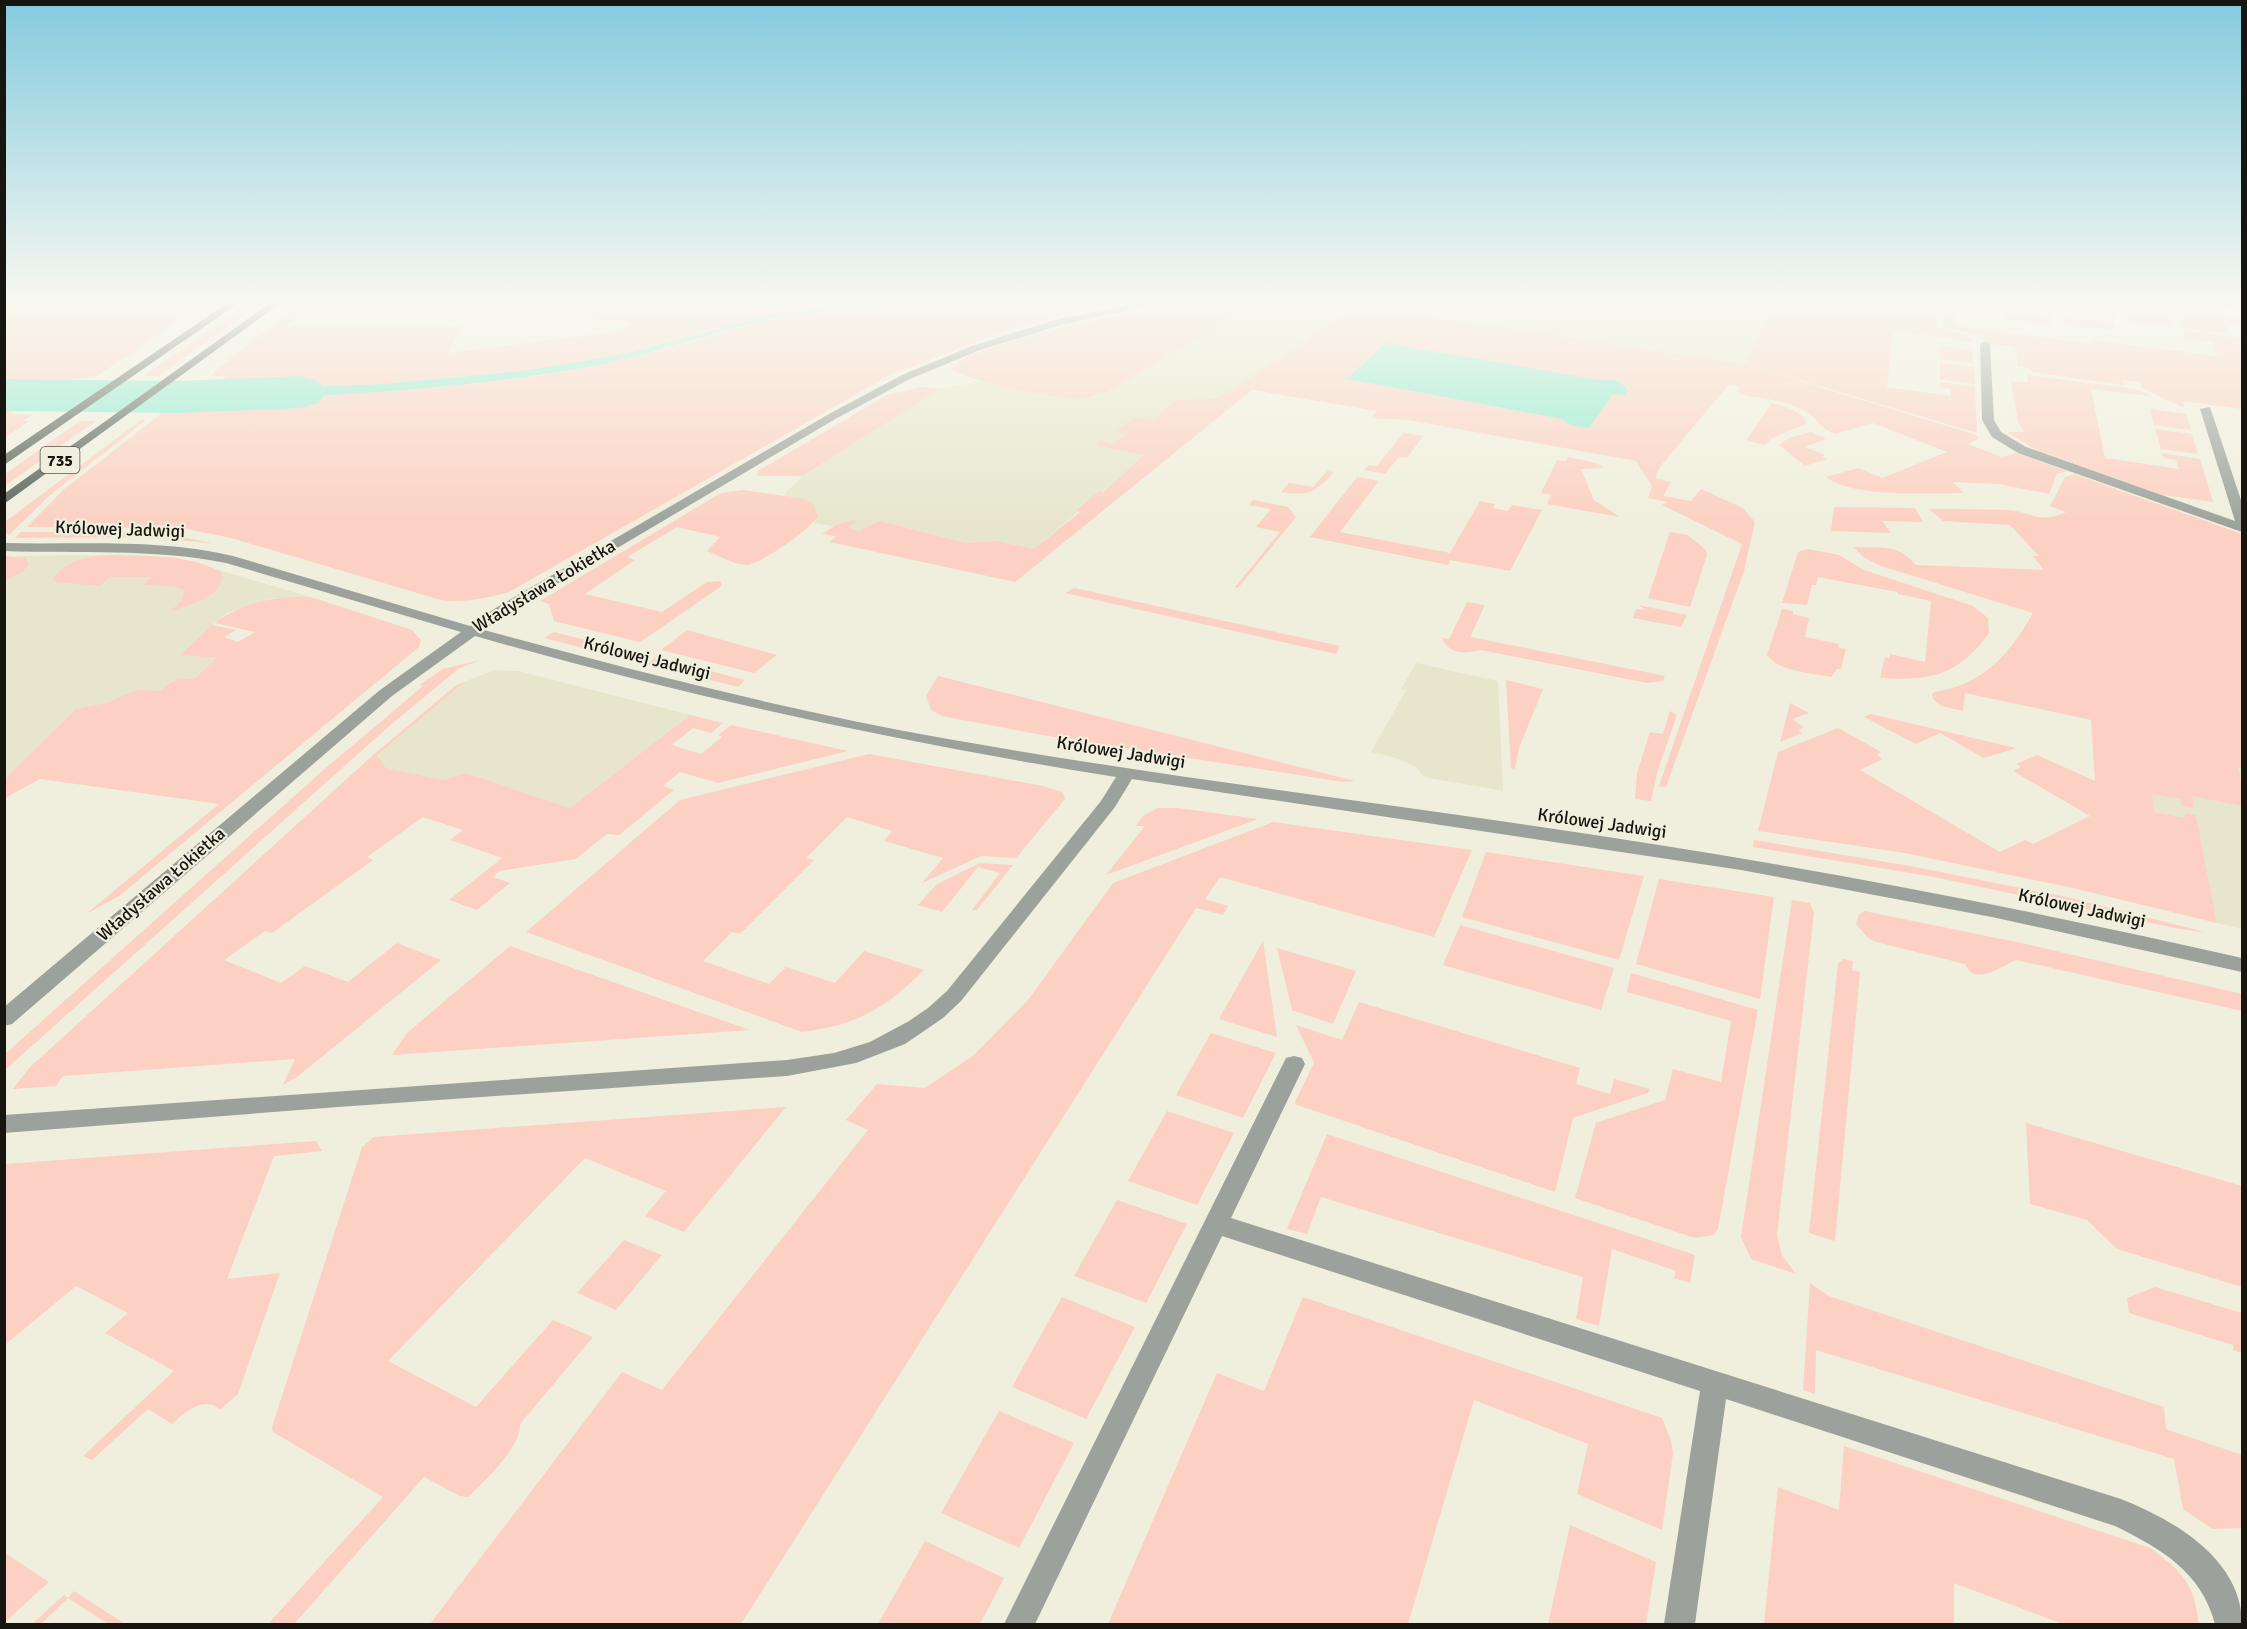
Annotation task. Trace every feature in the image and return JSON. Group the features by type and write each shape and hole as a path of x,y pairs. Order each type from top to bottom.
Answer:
{"main road":[{"name":"735","path":"4,461 128,376"},
{"name":"735","path":"4,500 176,376"}],"street":[{"name":"Władysława Łokietka","path":"4,1019 322,747 403,680 469,632 793,439 908,376"},
{"path":"1987,376 1989,424 2004,440 2066,466 2242,528"},
{"path":"2206,409 2242,522"},
{"name":"Królowej Jadwigi","path":"5,547 138,546 190,550 228,559 469,632 735,700 858,727 1127,773 1569,837 1836,879 2001,910 2242,964"},
{"path":"4,1124 338,1098 824,1065 873,1051 936,1015 954,996 1109,803 1127,773"},
{"path":"1019,1624 1294,1064"},
{"path":"1216,1224 2121,1513 2153,1528 2187,1552 2207,1571 2222,1590 2230,1624"},
{"path":"1679,1624 1715,1384"}],"shaded area":[{"path":"5,376 97,376 62,381 43,392 5,388"},
{"path":"226,376 468,376 382,384 210,392"},
{"path":"537,376 888,376 509,592 484,598 441,600 231,538 182,528 27,527 62,491 162,413 187,413 205,400 395,391"},
{"path":"967,376 1135,376 1101,394 1081,398 1034,393"},
{"path":"1135,376 1251,376 1227,393 1213,399 1177,400 1152,420 1116,432 1126,434 1114,444 1145,455 1034,549 998,541 966,543 880,521 859,531 814,523 818,516 813,504 784,495 802,476 940,389 979,381 1068,398 1093,397 1113,389"},
{"path":"1252,376 1783,376 1977,435 1978,439 1968,444 2002,457 2016,453 2067,471 2057,474 2049,494 1999,484 1953,482 1964,493 1892,493 1838,484 1826,477 1858,468 1882,478 1947,452 1873,423 1835,434 1798,407 1743,395 1737,391 1739,386 1729,384 1660,467 1655,478 1671,482 1663,496 1691,501 1701,489 1743,508 1755,522 1744,571 1666,787 1659,786 1742,544 1662,505 1668,502 1648,498 1652,486 1636,461 1409,420 1371,418 1377,411 1252,390 1015,582 830,542 836,536 822,534 838,524 856,520 849,528 859,531 880,521 966,543 998,541 1034,549 1080,512 1077,510 1099,491 1103,492 1144,455 1095,445 1099,441 1114,444 1126,434 1115,432 1134,417 1152,420 1177,400 1213,399 1227,393","holes":["1347,379 1616,380 1627,387 1613,394 1589,428 1562,419"]},
{"path":"1785,376 1888,376 1887,387 1951,396 1951,389 1940,387 1940,382 1975,387 1977,433"},
{"path":"1940,376 1975,376 1975,384 1940,379"},
{"path":"2027,376 2035,376 2135,389 2151,396 2091,389 2105,458 2179,469 2176,460 2164,458 2162,453 2200,459 2213,502 2163,495 2036,450 2007,432 2025,432 2018,422 2011,381 2028,383"},
{"path":"2060,376 2242,376 2242,413 2241,409 2183,401 2184,408 2142,388 2141,382 2123,380 2124,385"},
{"path":"921,387 940,389 802,476 757,476 758,471 887,395"},
{"path":"4,400 28,401 9,414 32,415 23,421 29,421 5,438"},
{"path":"1772,403 1794,410 1805,418 1806,424 1772,438 1765,445 1746,440"},
{"path":"2150,409 2186,414 2191,430 2154,425"},
{"path":"141,420 146,420 49,496 9,535 5,532 6,521"},
{"path":"80,421 96,421 5,486 5,474"},
{"path":"2155,429 2192,434 2198,454 2161,449"},
{"path":"1811,432 1826,439 1805,447 1825,455 1822,457 1827,459 1805,466 1779,445 1789,438"},
{"path":"1403,433 1423,436 1407,458 1399,457 1385,474 1364,470 1368,465 1377,466"},
{"path":"1568,457 1596,463 1605,468 1581,469 1594,500 1620,517 1547,504 1551,495 1541,493 1557,460 1566,461"},
{"path":"1327,471 1334,472 1316,489 1298,494 1281,492 1289,483 1313,487"},
{"path":"2074,474 2242,534 2242,768 2238,768 2242,785 2242,806 2192,796 2194,808 2182,806 2181,799 2152,794 2154,812 2185,818 2185,813 2196,815 2217,923 2073,888 1905,853 1758,831 1778,752 1838,728 1881,752 1877,755 1883,759 1860,770 2000,852 2025,840 2033,844 2090,816 2013,771 2021,767 2016,764 2037,755 2095,781 2091,720 1965,693 1963,711 1941,706 1933,699 1932,694 1935,692 1968,682 1993,665 2014,642 2033,613 1881,566 1863,557 1854,547 1881,547 1895,550 1916,565 2044,570 2033,556 2039,556 2010,525 1943,521 1929,509 2006,510 2041,517 2056,516 2066,512 2050,506 2065,477"},
{"path":"1357,477 1379,481 1340,532 1450,553 1480,501 1495,504 1493,508 1508,511 1512,505 1542,510 1510,571 1450,560 1448,565 1310,537"},
{"path":"743,490 805,499 813,504 818,516 786,545 763,559 747,565 732,562 707,551 720,537 677,527 627,557 635,560 585,594 662,612 707,582 720,581 722,586 643,640 639,642 554,621 549,604 540,601 721,493"},
{"path":"1253,500 1288,507 1296,517 1238,588 1235,587 1280,532 1256,527 1271,509 1249,505"},
{"path":"1834,507 1915,508 1923,522 1882,521 1891,533 1831,531"},
{"path":"21,532 153,532 213,543 139,537 15,538"},
{"path":"1670,532 1688,535 1706,550 1707,555 1690,607 1648,598"},
{"path":"1808,549 1839,555 1864,570 1973,606 1988,618 1989,633 1966,659 1942,673 1914,678 1880,678 1885,657 1889,658 1890,654 1925,662 1931,601 1818,577 1816,585 1812,585 1807,605 1782,603 1798,552"},
{"path":"117,555 192,562 314,598 271,598 229,612 212,625 182,655 218,658 194,679 178,678 159,691 138,691 106,703 76,710 5,779 5,581 22,572 17,556 10,556"},
{"path":"117,555 171,558 198,563 222,573 222,581 218,588 204,598 171,611 182,600 184,590 172,586 144,585 151,577 110,577 100,586 55,582 53,578 66,566 82,559"},
{"path":"5,556 25,558 29,565 22,572 5,581"},
{"path":"1074,588 1340,646 1336,654 1065,593"},
{"path":"277,598 314,598 412,630 421,640 419,647 119,896 86,914 219,804 40,779 5,798 5,779 76,709 106,703 138,690 159,691 178,678 194,679 217,658 181,655 212,625 236,630 224,637 238,642 255,632 215,623 225,616 255,603"},
{"path":"1467,602 1485,605 1470,637 1665,676 1663,681 1647,683 1481,650 1458,652 1449,648 1442,638 1449,639"},
{"path":"1638,605 1687,615 1681,627 1633,618 1636,609 1646,610"},
{"path":"1782,609 1809,618 1805,637 1839,644 1838,647 1846,649 1841,669 1837,669 1831,677 1796,671 1772,661 1767,655"},
{"path":"687,630 777,655 754,673 661,650"},
{"path":"554,632 626,650 618,657 544,638"},
{"path":"656,657 745,680 738,687 647,664"},
{"path":"480,660 458,669 387,728 5,1070 5,1054 320,773 423,686 419,685 443,669"},
{"path":"1416,663 1498,681 1503,791 1424,777 1416,767 1393,757 1371,752 1406,690 1401,689"},
{"path":"495,670 519,671 690,715 570,808 466,773 443,780 386,768 377,755 466,681"},
{"path":"938,676 1355,781 1343,782 1042,735 942,716 931,710 926,696"},
{"path":"1506,680 1543,689 1519,748 1515,769 1511,768"},
{"path":"466,681 377,755 386,768 443,780 466,773 570,808 690,715 723,723 711,733 693,728 672,745 701,754 722,737 718,735 731,725 848,751 718,783 680,772 663,786 674,790 619,835 607,834 576,859 499,871 493,877 510,883 477,910 449,900 502,858 450,840 463,830 423,817 367,857 373,860 272,933 265,931 224,960 281,983 305,966 348,982 397,943 441,960 297,1077 283,1085 295,1059 63,1076 56,1086 13,1089 29,1068 372,756 455,686"},
{"path":"1790,703 1809,713 1792,719 1804,727 1798,730 1802,733 1780,742"},
{"path":"1670,711 1677,715 1657,773 1651,801 1635,799 1637,773 1650,732 1663,734"},
{"path":"1871,714 2016,748 1984,758 1940,733 1916,744 1864,717"},
{"path":"869,754 1043,786 1062,792 1065,799 1016,858 981,856 922,883 943,858 884,841 892,831 847,817 806,858 814,860 740,934 732,932 703,961 769,984 786,967 835,983 864,951 924,970 896,995 869,1013 839,1025 802,1032 526,932 680,800"},
{"path":"2115,754 2242,757 2242,929 2217,923 2196,815 2185,813 2186,819 2154,812"},
{"path":"1158,808 1178,808 1258,819 1106,875 1145,826 1136,826 1143,816"},
{"path":"1273,822 1472,850 1434,937 1220,877 1205,899 1228,906 1223,915 1196,908 741,1624 430,1624 622,1372 662,1390 868,1130 846,1120 877,1084 925,1088 974,1055 1028,1000 1113,883"},
{"path":"1754,840 1905,865 2066,897 2205,932 2180,929 1934,877 1753,847"},
{"path":"1486,852 1644,876 1619,960 1462,917"},
{"path":"980,863 1013,865 977,910 972,910 1000,873 978,867 942,912 918,905 937,884"},
{"path":"1659,879 1774,897 1760,999 1636,964"},
{"path":"1792,900 1810,903 1814,913 1777,1235 1782,1255 1796,1274 1751,1259 1741,1237"},
{"path":"1864,911 2026,944 2242,994 2242,1011 2016,960 1988,973 1975,974 1969,971 1965,964 1868,938 1856,924 1859,915"},
{"path":"1460,925 1614,968 1601,1010 1443,965"},
{"path":"1263,941 1277,1037 1219,1019"},
{"path":"510,946 750,1030 392,1055 407,1033"},
{"path":"1277,948 1356,971 1333,1024 1292,1010"},
{"path":"1843,959 1853,961 1852,970 1860,972 1835,1241 1809,1233 1838,964"},
{"path":"1631,973 1758,1010 1718,1229 1713,1235 1695,1238 1575,1198 1596,1123 1665,1100 1673,1069 1721,1082 1731,1021 1627,992"},
{"path":"1359,1002 1580,1068 1576,1084 1610,1094 1614,1079 1650,1089 1648,1093 1573,1118 1555,1192 1294,1104 1314,1063 1296,1025 1342,1040"},
{"path":"1211,1033 1276,1053 1243,1118 1176,1095"},
{"path":"786,1107 684,1232 645,1216 666,1191 585,1158 388,1361 476,1407 553,1320 593,1337 520,1424 519,1433 509,1453 468,1497 460,1496 424,1477 295,1623 297,1624 268,1624 383,1497 273,1432 272,1427 362,1147 374,1137"},
{"path":"1167,1111 1234,1133 1197,1205 1128,1181"},
{"path":"2026,1123 2242,1186 2242,1287 2117,1249 2087,1220 2030,1204"},
{"path":"1327,1134 1695,1255 1690,1283 1674,1278 1676,1271 1612,1249 1599,1326 1576,1319 1583,1277 1321,1197 1307,1234 1287,1229"},
{"path":"316,1141 322,1151 274,1156 227,1279 280,1273 238,1394 220,1410 208,1404 201,1405 189,1410 172,1424 148,1409 92,1460 83,1456 174,1371 105,1333 128,1313 76,1286 5,1345 5,1164"},
{"path":"1117,1200 1187,1224 1146,1303 1074,1276"},
{"path":"624,1240 662,1255 616,1310 577,1293"},
{"path":"1810,1283 1829,1296 2164,1407 2166,1429 2242,1455 2242,1528 2212,1529 2183,1509 2174,1459 1816,1350 1815,1394 1803,1390"},
{"path":"2155,1287 2242,1313 2242,1353 2233,1350 2233,1345 2129,1313 2127,1298"},
{"path":"1062,1297 1135,1327 1086,1419 1012,1387"},
{"path":"1303,1297 1662,1418 1673,1453 1662,1530 1577,1494 1588,1444 1474,1400 1408,1624 1108,1624 1217,1373 1264,1391"},
{"path":"999,1411 1074,1443 1019,1548 941,1513"},
{"path":"1844,1446 2150,1548 2171,1564 2185,1580 2194,1598 2199,1624 2062,1624 1954,1583 1954,1624 1764,1624 1778,1487 1839,1510"},
{"path":"1570,1525 1656,1562 1646,1624 1548,1624"},
{"path":"925,1541 1004,1578 980,1624 878,1624"},
{"path":"5,1553 49,1582 5,1622"},
{"path":"74,1591 125,1624 108,1624 68,1598"},
{"path":"64,1595 68,1598 41,1624 32,1624"}],"water":[{"path":"468,376 532,376 381,392 179,400 189,392 382,384"},
{"path":"1350,376 1576,376 1616,380 1628,391 1625,396 1613,394 1589,428 1571,425 1562,419 1347,379"},
{"path":"5,388 42,393 64,393 52,401 5,400"}],"waterway":[{"path":"4,395 180,397 300,392"}]}
